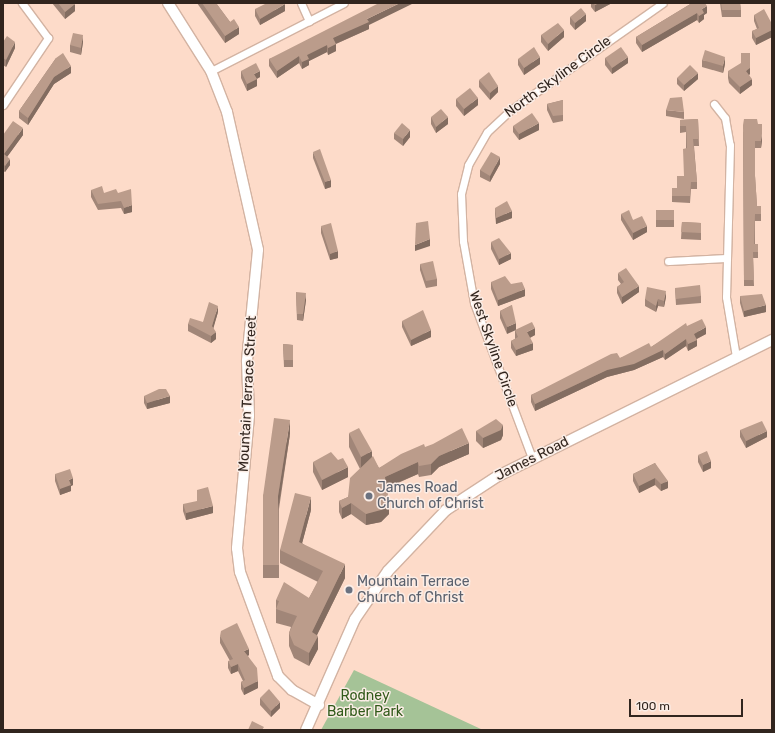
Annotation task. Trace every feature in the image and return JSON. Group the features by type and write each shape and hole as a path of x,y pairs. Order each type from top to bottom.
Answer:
{"street":[{"path":"3,105 48,38 22,3"},
{"name":"Mountain Terrace Street","path":"168,3 212,71 227,112 258,250 247,361 250,416 237,548 240,572 278,676 292,690 319,705"},
{"path":"301,3 309,21"},
{"path":"212,71 344,3"},
{"name":"North Skyline Circle","path":"468,165 487,132 512,109 662,3"},
{"path":"714,104 725,118 730,145 726,297 736,357"},
{"name":"West Skyline Circle","path":"468,165 461,194 463,234 474,303 532,458"},
{"path":"668,261 727,258"},
{"name":"James Road","path":"306,730 319,705 355,619 408,548 463,498 532,458 772,340"}],"green space":[{"name":"Rodney Barber Park","path":"354,670 483,730 321,730"}],"building":[{"path":"58,3 74,3 75,4 65,12"},
{"path":"202,3 216,3 230,22 234,19 239,27 225,36"},
{"path":"267,3 285,4 260,19 255,9"},
{"path":"379,3 400,3 367,19 369,22 333,38 336,44 328,48 327,45 307,55 309,59 302,62 299,56 277,71 269,59"},
{"path":"692,3 705,3 707,6 702,9 704,13 699,16 697,13 642,45 636,37"},
{"path":"721,3 740,3 741,10 722,10"},
{"path":"581,8 586,14 575,23 570,17"},
{"path":"764,9 772,24 772,30 756,38 752,31 759,28 754,15"},
{"path":"558,23 564,30 548,44 541,35"},
{"path":"73,33 83,35 81,48 70,45"},
{"path":"7,36 15,42 6,60 3,58 3,42"},
{"path":"534,47 540,57 524,68 518,59"},
{"path":"621,47 628,57 612,68 605,58"},
{"path":"705,50 725,57 723,66 702,60"},
{"path":"63,53 71,66 54,77 28,118 19,111 56,58"},
{"path":"741,53 750,53 750,68 746,71 752,79 740,87 729,76 728,71 741,63"},
{"path":"256,63 260,71 254,74 257,79 247,84 241,71"},
{"path":"690,65 698,73 684,85 677,78"},
{"path":"489,72 498,86 490,93 479,80"},
{"path":"470,88 478,98 464,109 456,99"},
{"path":"682,97 684,112 666,110 670,98"},
{"path":"563,100 563,115 553,116 547,104"},
{"path":"441,109 448,117 436,127 431,117"},
{"path":"532,113 539,123 519,134 513,126"},
{"path":"698,119 699,139 693,139 697,182 691,182 690,196 672,196 672,188 677,188 677,176 684,176 683,149 687,148 686,126 680,126 680,120"},
{"path":"744,119 757,119 758,124 762,124 761,141 755,141 757,206 761,206 761,214 755,214 754,244 758,244 758,252 753,252 754,280 744,280"},
{"path":"13,121 23,128 4,154 10,159 5,166 3,164 3,135"},
{"path":"402,123 410,130 403,139 394,133"},
{"path":"320,149 331,180 325,182 313,152"},
{"path":"491,152 500,157 490,176 480,170"},
{"path":"102,186 104,193 116,189 118,193 131,189 132,205 124,208 121,201 98,204 91,190"},
{"path":"507,201 512,211 496,218 495,208"},
{"path":"629,210 633,220 642,216 647,226 633,233 621,214"},
{"path":"656,210 674,210 674,220 656,220"},
{"path":"428,221 430,239 415,245 416,223"},
{"path":"682,222 701,223 701,233 681,232"},
{"path":"331,223 338,251 330,254 321,226"},
{"path":"499,238 511,253 499,259 491,242"},
{"path":"433,261 437,279 426,281 420,264"},
{"path":"626,268 639,286 622,297 617,287 624,282 618,273"},
{"path":"505,276 511,284 522,282 525,289 498,300 491,282"},
{"path":"700,285 701,296 676,299 675,288"},
{"path":"647,287 666,291 664,301 658,299 656,306 645,299"},
{"path":"296,292 306,293 303,314 297,314"},
{"path":"762,294 766,305 744,311 740,296"},
{"path":"209,302 218,306 212,326 216,332 211,336 188,324 190,318 203,322"},
{"path":"512,305 516,323 507,327 500,311"},
{"path":"423,310 431,330 411,340 402,321"},
{"path":"702,319 706,327 694,334 697,340 688,344 686,339 665,354 663,350 634,364 607,370 535,404 531,395 611,354 617,353 620,358 649,343 651,347 686,323 687,326"},
{"path":"532,322 535,328 527,332 533,343 516,350 511,341 518,337 515,330"},
{"path":"283,344 293,345 293,360 284,360"},
{"path":"159,389 166,389 170,396 147,403 144,396"},
{"path":"274,418 290,420 278,496 279,565 263,565 263,496"},
{"path":"496,419 503,425 501,430 483,438 476,431"},
{"path":"762,421 767,431 746,441 740,430"},
{"path":"359,428 372,451 361,457 349,433"},
{"path":"462,428 469,443 439,456 431,464 419,466 418,462 385,477 389,502 381,510 366,514 351,503 342,508 339,501 348,497 350,478 373,456 379,468 401,454 424,444 425,447 433,444"},
{"path":"707,451 711,461 703,465 698,455"},
{"path":"331,452 338,460 343,458 348,467 322,480 313,462"},
{"path":"655,463 668,481 661,484 655,478 639,486 633,474"},
{"path":"70,469 73,478 69,480 71,485 60,489 55,474"},
{"path":"208,487 213,506 186,513 183,504 197,501 197,490"},
{"path":"295,493 311,497 299,542 345,564 312,632 318,636 309,653 294,645 289,633 297,616 276,609 279,601 276,600 284,582 309,598 323,571 280,550"},
{"path":"237,623 249,649 244,651 257,668 258,681 244,688 241,682 245,680 238,664 231,667 228,661 233,659 220,636 221,631"},
{"path":"269,689 280,702 271,711 260,698"},
{"path":"252,721 264,727 262,730 248,730"}],"place":[{"name":"James Road Church of Christ","path":"369,496"},
{"name":"Mountain Terrace Church of Christ","path":"349,590"}]}
